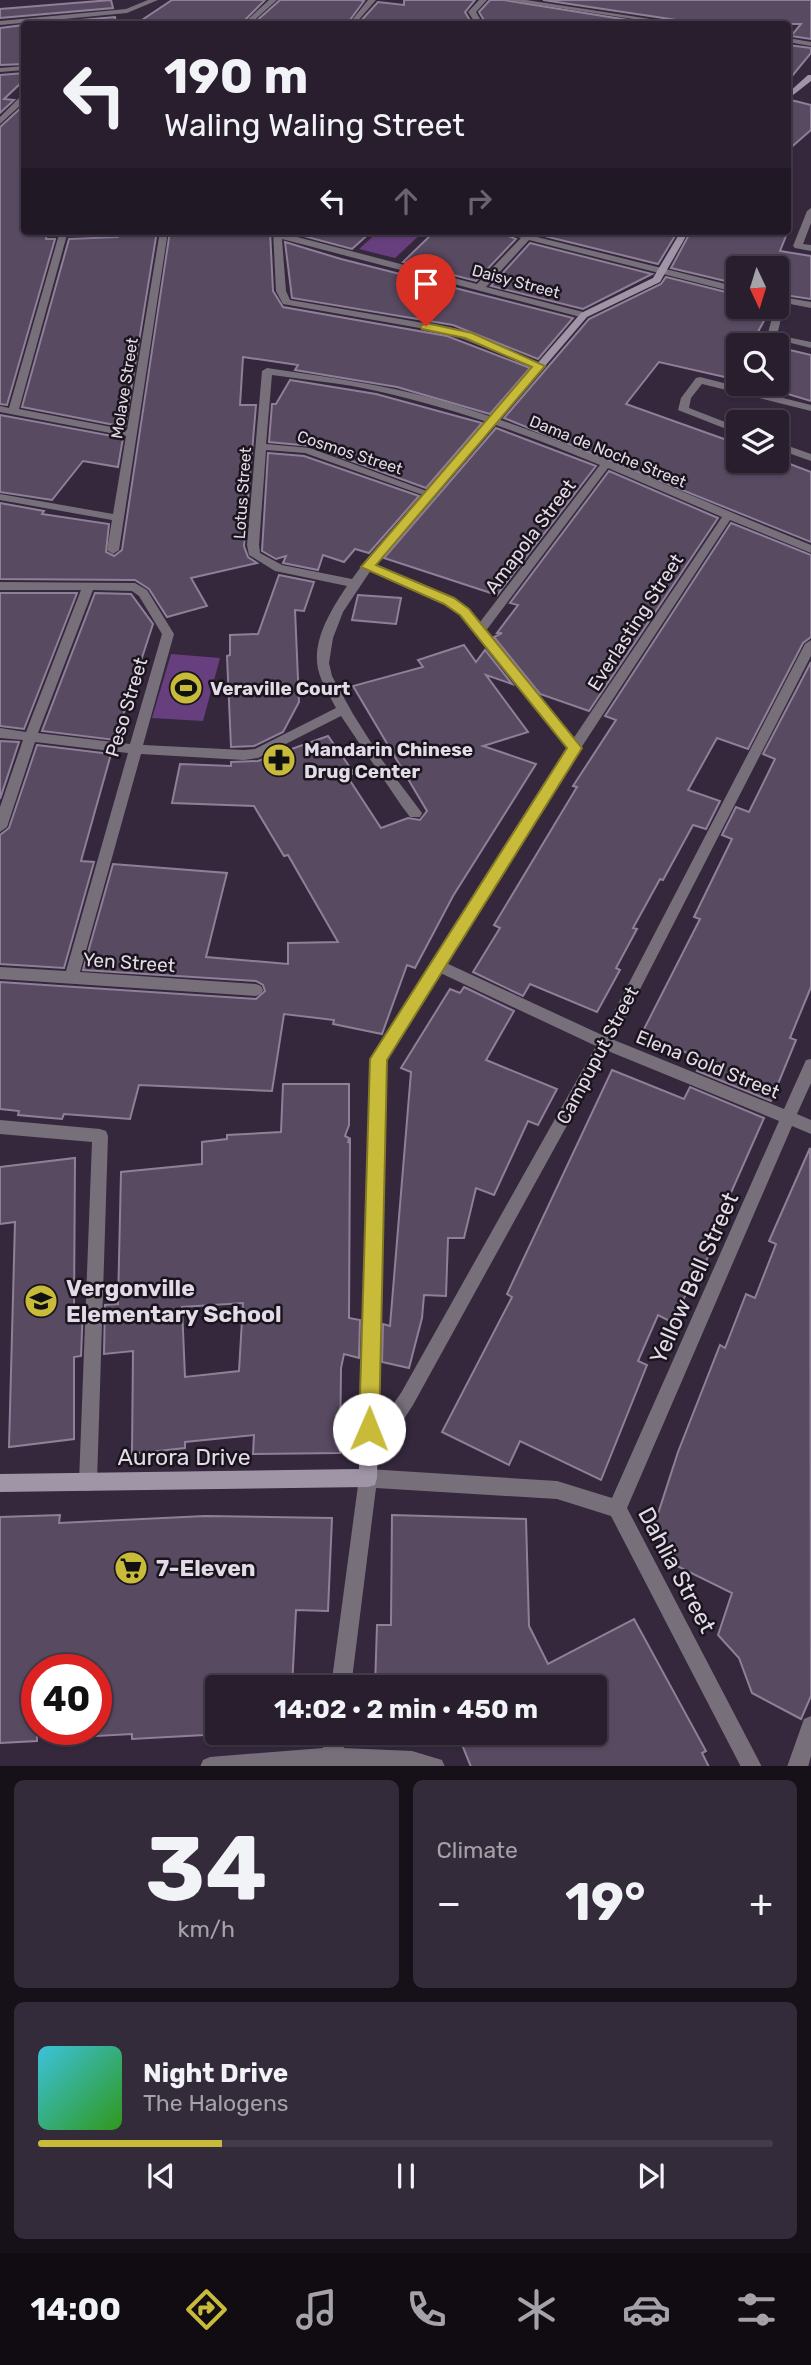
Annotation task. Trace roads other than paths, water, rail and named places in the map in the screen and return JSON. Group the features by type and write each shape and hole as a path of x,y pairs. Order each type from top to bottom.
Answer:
{"street":[{"path":"21,21 127,11 154,0"},
{"path":"249,21 273,0"},
{"path":"354,21 372,0"},
{"path":"476,21 472,12 483,0"},
{"path":"511,0 658,21"},
{"path":"0,23 21,21"},
{"path":"791,41 811,44"},
{"path":"0,70 21,68"},
{"path":"791,93 811,77"},
{"path":"0,122 21,101"},
{"path":"811,211 798,246 811,248"},
{"path":"13,411 63,235"},
{"name":"Molave Street","path":"113,550 163,235"},
{"path":"277,235 281,291 286,302 450,330 539,366"},
{"name":"Daisy Street","path":"285,235 584,315"},
{"path":"519,235 726,286"},
{"path":"415,813 344,709 325,676 323,663 339,608 353,583 427,493 584,315 657,280 683,235"},
{"path":"480,287 527,237"},
{"path":"789,302 811,305"},
{"path":"775,319 772,337 811,345"},
{"name":"Dama de Noche Street","path":"267,371 376,388 492,422 606,464 727,517 811,549"},
{"name":"Lotus Street","path":"267,371 253,545 255,555 279,568 353,583"},
{"path":"726,426 683,410 686,398 700,380 811,408"},
{"path":"0,409 133,433"},
{"name":"Cosmos Street","path":"262,447 306,450 427,493"},
{"path":"789,450 811,458"},
{"name":"Amapola Street","path":"481,629 606,464"},
{"path":"0,497 118,518"},
{"name":"Everlasting Street","path":"575,748 727,517"},
{"path":"343,1675 368,1478 378,1059 575,748 481,629 449,601 367,567"},
{"path":"0,827 31,735 89,585"},
{"name":"Peso Street","path":"0,586 128,585 139,589 167,629 71,978"},
{"name":"Campuput Street","path":"368,1457 407,1399 605,1043 811,644"},
{"path":"0,733 133,749 244,755 264,750 344,709"},
{"name":"Elena Gold Street","path":"439,966 605,1043 811,1127"},
{"name":"Yen Street","path":"0,973 256,990"},
{"name":"Yellow Bell Street","path":"617,1509 811,1065"},
{"path":"0,1127 100,1136 88,1482"},
{"name":"Dahlia Street","path":"368,1478 557,1490 617,1509 752,1766"},
{"name":"Aurora Drive","path":"0,1483 368,1478"},
{"path":"797,1766 811,1726"},
{"path":"332,1759 334,1745"},
{"path":"210,1766 332,1759 406,1760 435,1766"}],"place":[{"name":"Veraville Court","path":"186,688"},
{"name":"Mandarin Chinese Drug Center","path":"279,760"},
{"name":"Vergonville Elementary School","path":"41,1301"},
{"name":"7-Eleven","path":"131,1568"}]}
